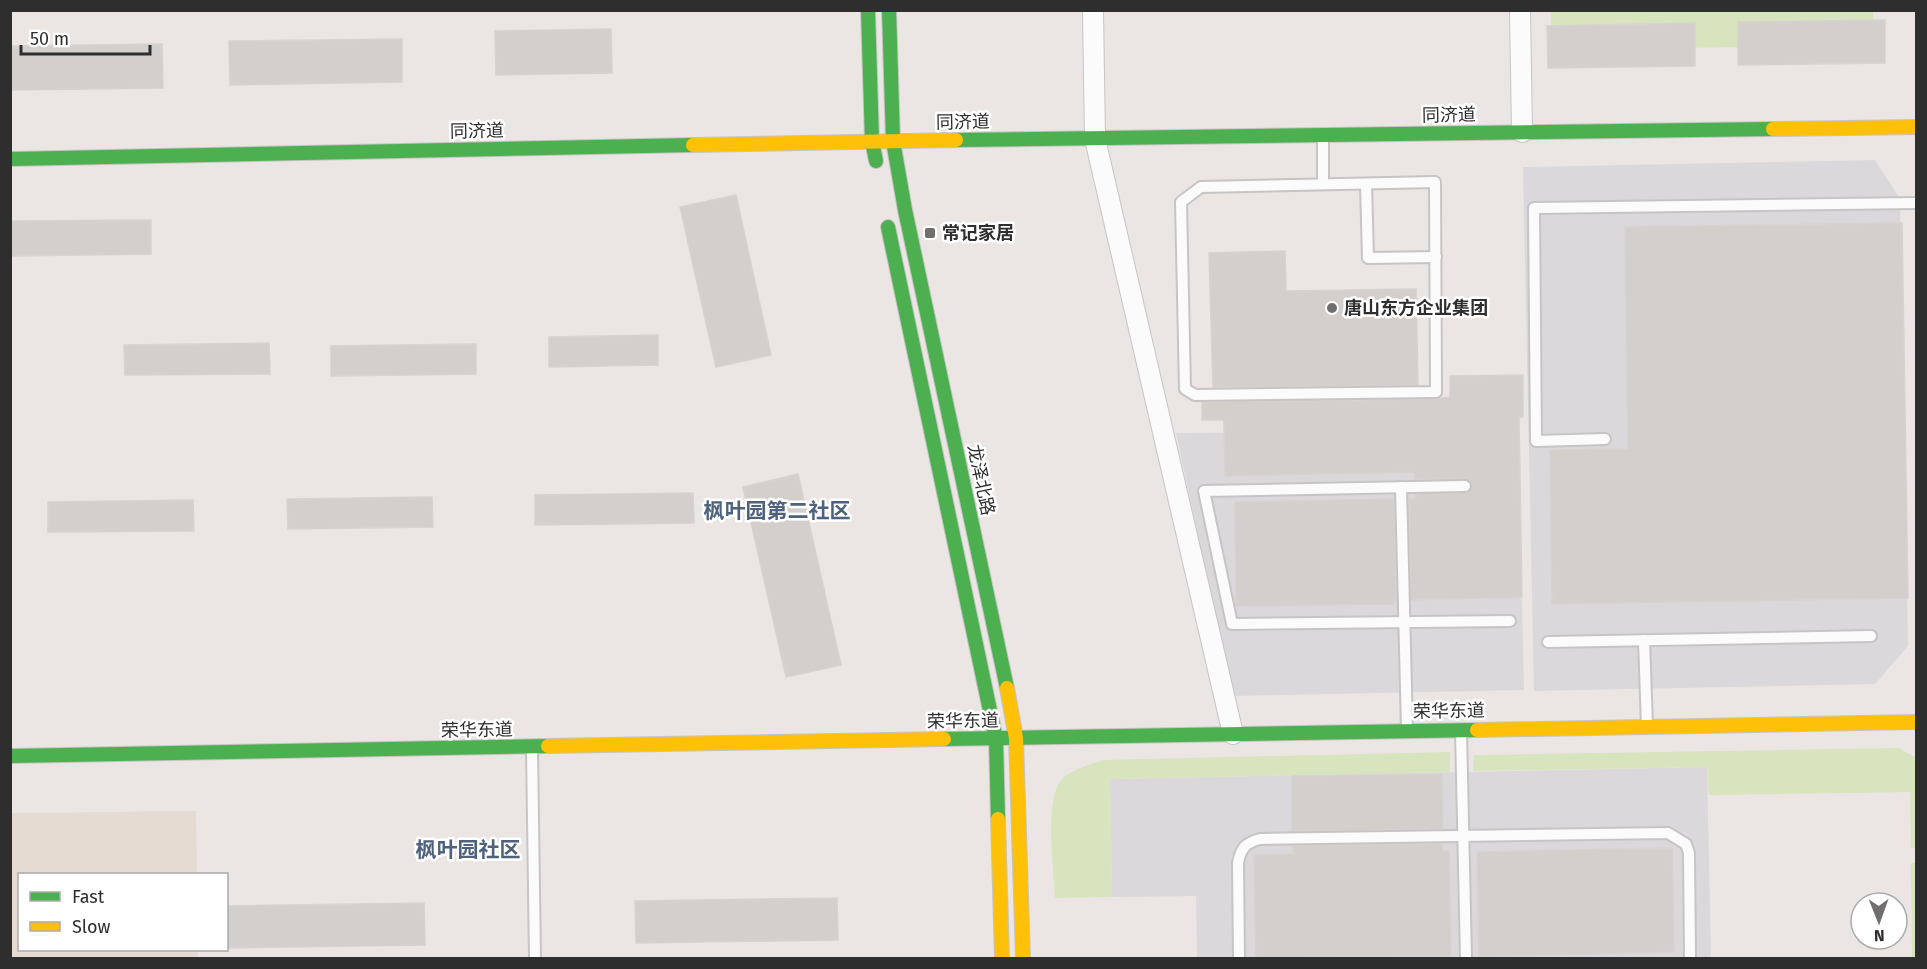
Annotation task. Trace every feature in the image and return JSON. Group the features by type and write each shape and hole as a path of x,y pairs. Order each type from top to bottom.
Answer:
{"street":[{"path":"868,10 873,141 878,172"},
{"name":"龙泽北路","path":"889,10 893,141 904,210 1016,738 1023,958"},
{"path":"1093,10 1095,139 1233,734"},
{"path":"1520,10 1522,132"},
{"name":"同济道","path":"10,159 873,141 1917,127"},
{"path":"885,213 996,738 1002,958"},
{"name":"荣华东道","path":"10,756 1917,722"}],"lane":[{"path":"1323,135 1323,184"},
{"path":"1435,183 1436,392 1195,395 1185,389 1181,202 1201,187 1366,184 1435,183"},
{"path":"1366,184 1368,258 1436,257"},
{"path":"1605,439 1536,441 1534,208 1917,203"},
{"path":"1465,486 1204,491 1232,624 1510,621"},
{"path":"1401,487 1407,730"},
{"path":"1548,642 1871,636"},
{"path":"1644,640 1647,726"},
{"path":"1461,729 1466,958"},
{"path":"531,747 535,958"},
{"path":"1239,958 1238,863 1240,851 1248,843 1260,839 1668,833 1686,844 1689,854 1690,958"}],"shaded area":[{"path":"1875,160 1900,199 1908,646 1875,684 1534,691 1523,167"},
{"path":"1518,431 1524,690 1233,696 1176,433"},
{"path":"1707,767 1711,958 1197,958 1196,896 1112,897 1110,779"},
{"path":"196,811 197,873 18,873 18,951 198,951 198,958 11,958 11,813"}],"green space":[{"path":"1551,11 1873,11 1873,45 1552,50"},
{"path":"1899,748 1916,758 1916,848 1911,848 1910,792 1709,795 1707,767 1473,771 1474,755"},
{"path":"1450,752 1450,772 1110,779 1112,897 1055,898 1051,836 1056,788 1071,772 1088,765 1104,760"},
{"path":"1911,863 1916,863 1916,958 1912,958"}],"building":[{"path":"1885,20 1885,63 1738,65 1738,22"},
{"path":"1695,23 1695,66 1548,68 1547,26"},
{"path":"611,29 612,73 496,75 495,31"},
{"path":"402,39 402,82 230,85 229,41"},
{"path":"162,44 163,88 10,90 10,46"},
{"path":"736,195 771,355 716,367 680,207"},
{"path":"151,220 151,254 10,256 10,221"},
{"path":"1902,223 1908,598 1552,604 1550,450 1628,449 1625,227"},
{"path":"1285,251 1286,291 1416,289 1418,385 1213,387 1209,253"},
{"path":"658,335 658,365 549,367 549,337"},
{"path":"269,343 270,374 125,375 124,345"},
{"path":"476,344 476,374 331,376 331,346"},
{"path":"1523,375 1523,417 1519,418 1522,597 1411,600 1409,499 1416,499 1416,494 1468,493 1472,485 1468,479 1415,479 1415,472 1225,476 1224,420 1202,420 1202,402 1436,399 1450,397 1450,376"},
{"path":"798,474 841,665 786,677 743,487"},
{"path":"693,493 694,523 535,525 535,495"},
{"path":"432,497 433,527 288,529 287,499"},
{"path":"1394,499 1396,601 1393,601 1394,604 1236,606 1235,502"},
{"path":"193,500 194,531 48,532 48,502"},
{"path":"1442,774 1443,829 1292,831 1292,776"},
{"path":"1443,844 1443,851 1449,851 1451,956 1256,958 1254,855 1293,854 1293,846"},
{"path":"1672,848 1674,952 1479,957 1477,852"},
{"path":"837,898 838,940 636,943 635,901"},
{"path":"424,903 425,945 228,948 228,906"}],"traffic: fast":[{"path":"868,10 872,141 876,161"},
{"path":"889,10 893,141 905,210 1007,688"},
{"path":"956,140 1773,129"},
{"path":"10,159 693,145"},
{"path":"888,227 996,739 998,819"},
{"path":"944,739 1477,730"},
{"path":"10,756 548,746"}],"traffic: slow":[{"path":"1773,129 1916,127"},
{"path":"693,145 956,140"},
{"path":"1007,688 1016,738 1023,958"},
{"path":"1477,730 1916,722"},
{"path":"548,746 944,739"},
{"path":"998,819 1002,958"}],"place":[{"name":"常记家居","path":"930,233"},
{"name":"唐山东方企业集团","path":"1332,308"}],"district":[{"name":"枫叶园第二社区","path":"777,511"},
{"name":"枫叶园社区","path":"468,850"}]}
